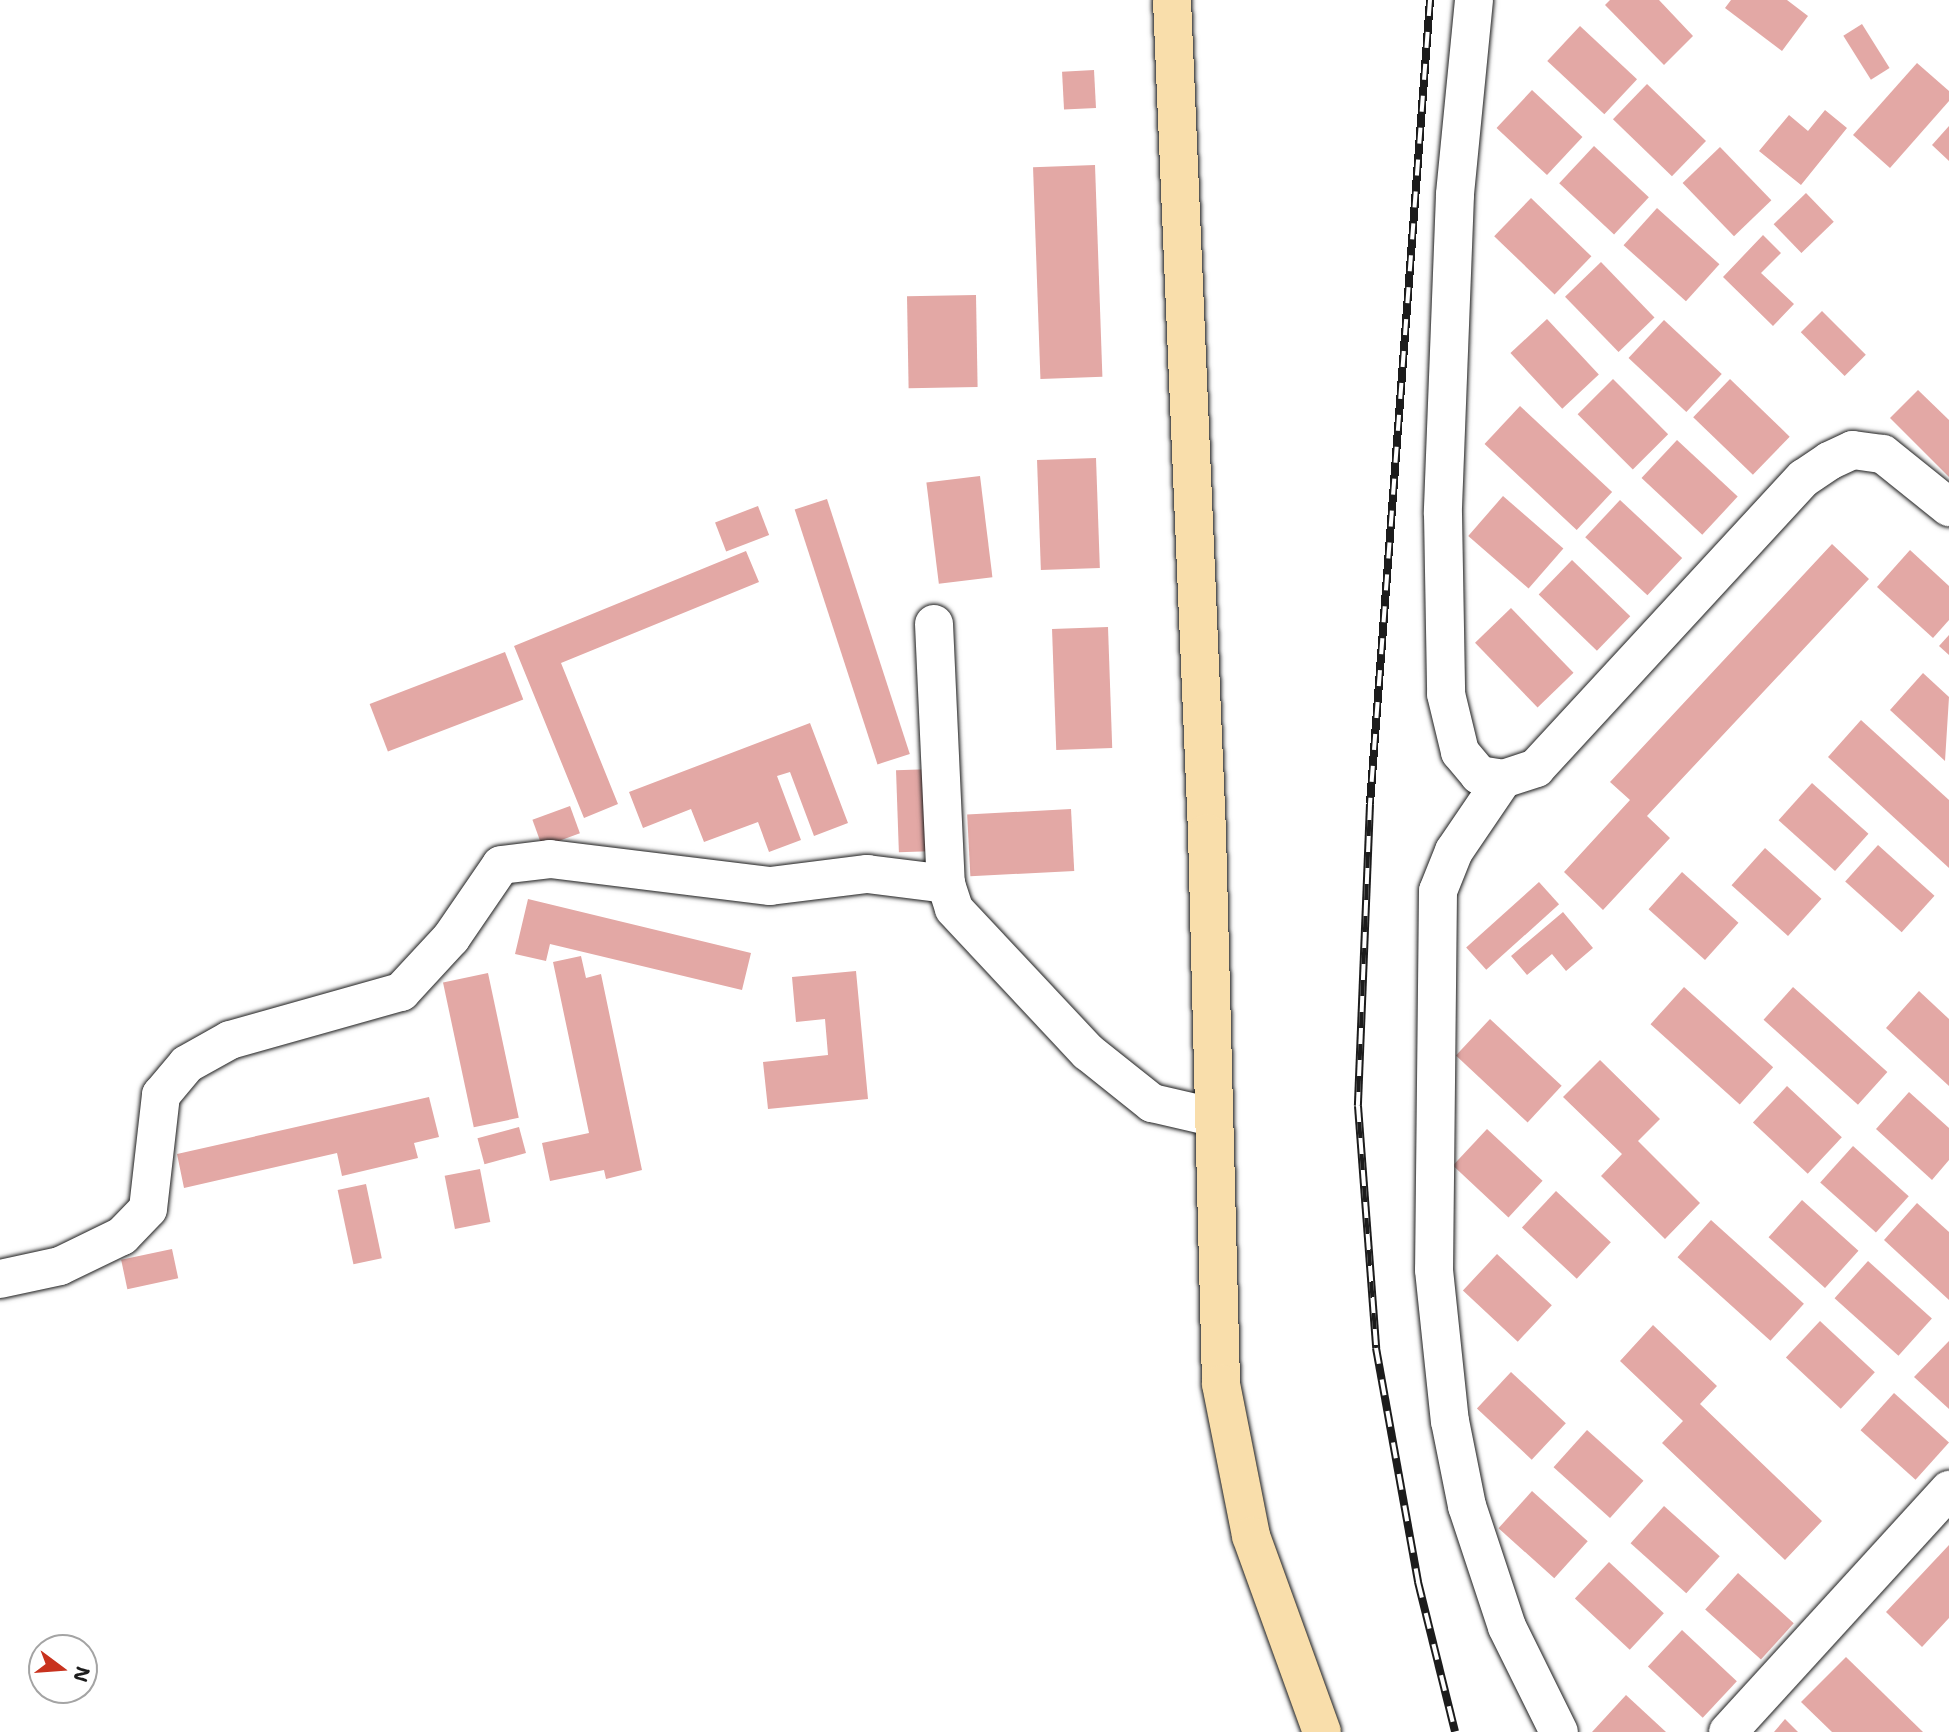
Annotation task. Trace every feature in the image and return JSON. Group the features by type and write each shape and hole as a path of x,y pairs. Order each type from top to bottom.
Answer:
{"main road":[{"path":"1172,0 1207,833 1212,1117 1228,1444 1273,1611 1322,1732"}],"street":[{"path":"1474,0 1455,195 1443,514 1446,694 1460,751 1479,775 1503,779 1536,768 1804,478 1829,461 1853,450 1883,454 1949,507"},
{"path":"934,624 946,884 954,909 1088,1052 1152,1102 1212,1117"},
{"path":"1503,779 1454,851 1438,891 1434,1270 1450,1422 1467,1506 1507,1627 1559,1732"},
{"path":"0,1279 60,1266 122,1236 148,1209 161,1095 187,1064 230,1040 401,992 451,938 501,865 550,859 770,886 867,874 946,884"},
{"path":"1728,1732 1949,1490"}],"building":[{"path":"1610,0 1659,0 1693,36 1664,65 1605,5"},
{"path":"1731,0 1787,0 1808,16 1782,51 1725,8"},
{"path":"1862,24 1890,68 1871,80 1843,36"},
{"path":"1580,26 1637,79 1604,114 1547,61"},
{"path":"1917,63 1949,91 1949,101 1890,168 1853,135"},
{"path":"1094,70 1096,108 1064,110 1062,72"},
{"path":"1647,84 1706,141 1672,176 1613,119"},
{"path":"1532,90 1582,137 1547,175 1497,128"},
{"path":"1825,110 1847,128 1801,185 1759,151 1789,115 1808,131"},
{"path":"1949,126 1949,161 1932,145"},
{"path":"1594,146 1649,197 1614,234 1559,183"},
{"path":"1720,147 1771,200 1734,236 1683,183"},
{"path":"1095,165 1102,377 1040,379 1033,167"},
{"path":"1806,193 1834,222 1801,253 1774,224"},
{"path":"1531,198 1591,256 1555,294 1494,236"},
{"path":"1657,208 1719,264 1686,301 1624,245"},
{"path":"1763,235 1781,253 1761,273 1794,304 1773,326 1723,277"},
{"path":"1601,262 1654,317 1619,352 1565,297"},
{"path":"976,295 978,387 909,388 907,296"},
{"path":"1822,311 1866,355 1845,376 1801,332"},
{"path":"1547,319 1599,375 1562,409 1510,353"},
{"path":"1664,320 1722,374 1686,412 1629,358"},
{"path":"1613,379 1668,434 1633,470 1578,414"},
{"path":"1730,379 1790,437 1753,475 1693,417"},
{"path":"1918,390 1949,420 1949,477 1890,418"},
{"path":"1520,406 1612,492 1577,530 1485,444"},
{"path":"1677,440 1738,497 1702,535 1642,478"},
{"path":"1096,458 1100,568 1041,570 1037,460"},
{"path":"980,476 992,577 939,584 926,483"},
{"path":"1503,496 1563,548 1529,588 1468,536"},
{"path":"827,499 910,754 877,764 795,510"},
{"path":"1620,500 1682,558 1647,595 1585,537"},
{"path":"758,506 769,535 726,551 715,522"},
{"path":"1832,544 1869,579 1647,816 1670,838 1603,910 1564,872 1630,800 1610,782"},
{"path":"1910,550 1949,586 1949,620 1933,638 1877,587"},
{"path":"746,551 759,582 561,663 618,804 584,818 514,646"},
{"path":"1572,560 1630,616 1597,651 1539,595"},
{"path":"1511,608 1574,673 1538,707 1475,643"},
{"path":"1108,627 1112,748 1056,750 1052,629"},
{"path":"1949,635 1949,655 1939,646"},
{"path":"505,652 523,700 388,752 370,704"},
{"path":"1923,673 1949,697 1945,761 1890,710"},
{"path":"1861,720 1949,800 1949,868 1828,757"},
{"path":"810,723 848,823 814,836 790,772 777,776 801,840 769,852 758,822 704,842 691,809 643,828 629,792"},
{"path":"934,769 937,851 899,852 896,770"},
{"path":"1812,783 1868,834 1835,871 1779,820"},
{"path":"570,806 580,833 542,847 532,820"},
{"path":"1071,809 1074,871 970,876 967,814"},
{"path":"1878,845 1934,896 1902,932 1845,881"},
{"path":"1765,848 1821,899 1788,936 1732,885"},
{"path":"1682,872 1738,923 1705,960 1649,909"},
{"path":"1539,882 1559,904 1486,970 1466,948"},
{"path":"528,899 751,953 742,990 550,944 546,961 515,954"},
{"path":"1563,912 1593,948 1566,971 1552,954 1527,975 1511,956"},
{"path":"581,956 586,978 601,974 642,1170 606,1179 604,1170 550,1181 542,1143 589,1133 553,962"},
{"path":"856,971 868,1099 768,1109 763,1062 828,1055 825,1019 796,1022 792,977"},
{"path":"488,973 519,1118 474,1127 443,983"},
{"path":"1684,987 1773,1067 1740,1104 1651,1024"},
{"path":"1793,987 1887,1072 1858,1105 1764,1020"},
{"path":"1919,991 1949,1019 1949,1086 1886,1028"},
{"path":"1490,1019 1562,1086 1528,1122 1456,1056"},
{"path":"1600,1060 1660,1119 1638,1141 1700,1203 1665,1239 1601,1176 1622,1154 1563,1097"},
{"path":"1787,1086 1842,1137 1808,1174 1753,1123"},
{"path":"1909,1092 1949,1128 1949,1160 1932,1180 1876,1129"},
{"path":"429,1097 439,1137 414,1143 418,1158 342,1176 337,1153 184,1188 177,1154"},
{"path":"519,1127 526,1153 484,1164 477,1138"},
{"path":"1487,1129 1543,1181 1508,1217 1453,1166"},
{"path":"1853,1146 1909,1196 1876,1233 1820,1182"},
{"path":"480,1169 490,1222 455,1229 445,1176"},
{"path":"366,1184 382,1258 353,1264 338,1190"},
{"path":"1556,1191 1611,1242 1577,1279 1522,1228"},
{"path":"1802,1200 1858,1251 1825,1288 1769,1237"},
{"path":"1917,1203 1949,1232 1949,1300 1884,1240"},
{"path":"1711,1220 1804,1304 1770,1341 1678,1257"},
{"path":"172,1249 178,1278 127,1289 121,1260"},
{"path":"1497,1254 1552,1305 1518,1342 1463,1291"},
{"path":"1868,1261 1932,1319 1898,1356 1835,1298"},
{"path":"1820,1321 1875,1372 1841,1409 1786,1358"},
{"path":"1653,1325 1717,1386 1700,1404 1822,1521 1785,1560 1662,1443 1683,1421 1620,1361"},
{"path":"1949,1341 1949,1409 1914,1377"},
{"path":"1511,1372 1566,1423 1532,1460 1477,1409"},
{"path":"1894,1393 1949,1443 1916,1480 1861,1430"},
{"path":"1587,1430 1643,1481 1610,1518 1554,1467"},
{"path":"1532,1491 1588,1541 1554,1578 1499,1528"},
{"path":"1664,1506 1720,1556 1686,1593 1631,1543"},
{"path":"1949,1545 1949,1618 1922,1647 1886,1612"},
{"path":"1609,1562 1664,1613 1630,1650 1575,1599"},
{"path":"1738,1573 1794,1623 1761,1660 1705,1609"},
{"path":"1682,1630 1737,1681 1703,1718 1648,1667"},
{"path":"1846,1657 1923,1732 1832,1732 1801,1702"},
{"path":"1626,1695 1666,1732 1592,1732"},
{"path":"1785,1719 1798,1732 1774,1732"}],"railway":[{"path":"1430,0 1370,804 1358,1106 1376,1348 1418,1582 1455,1732"}]}
